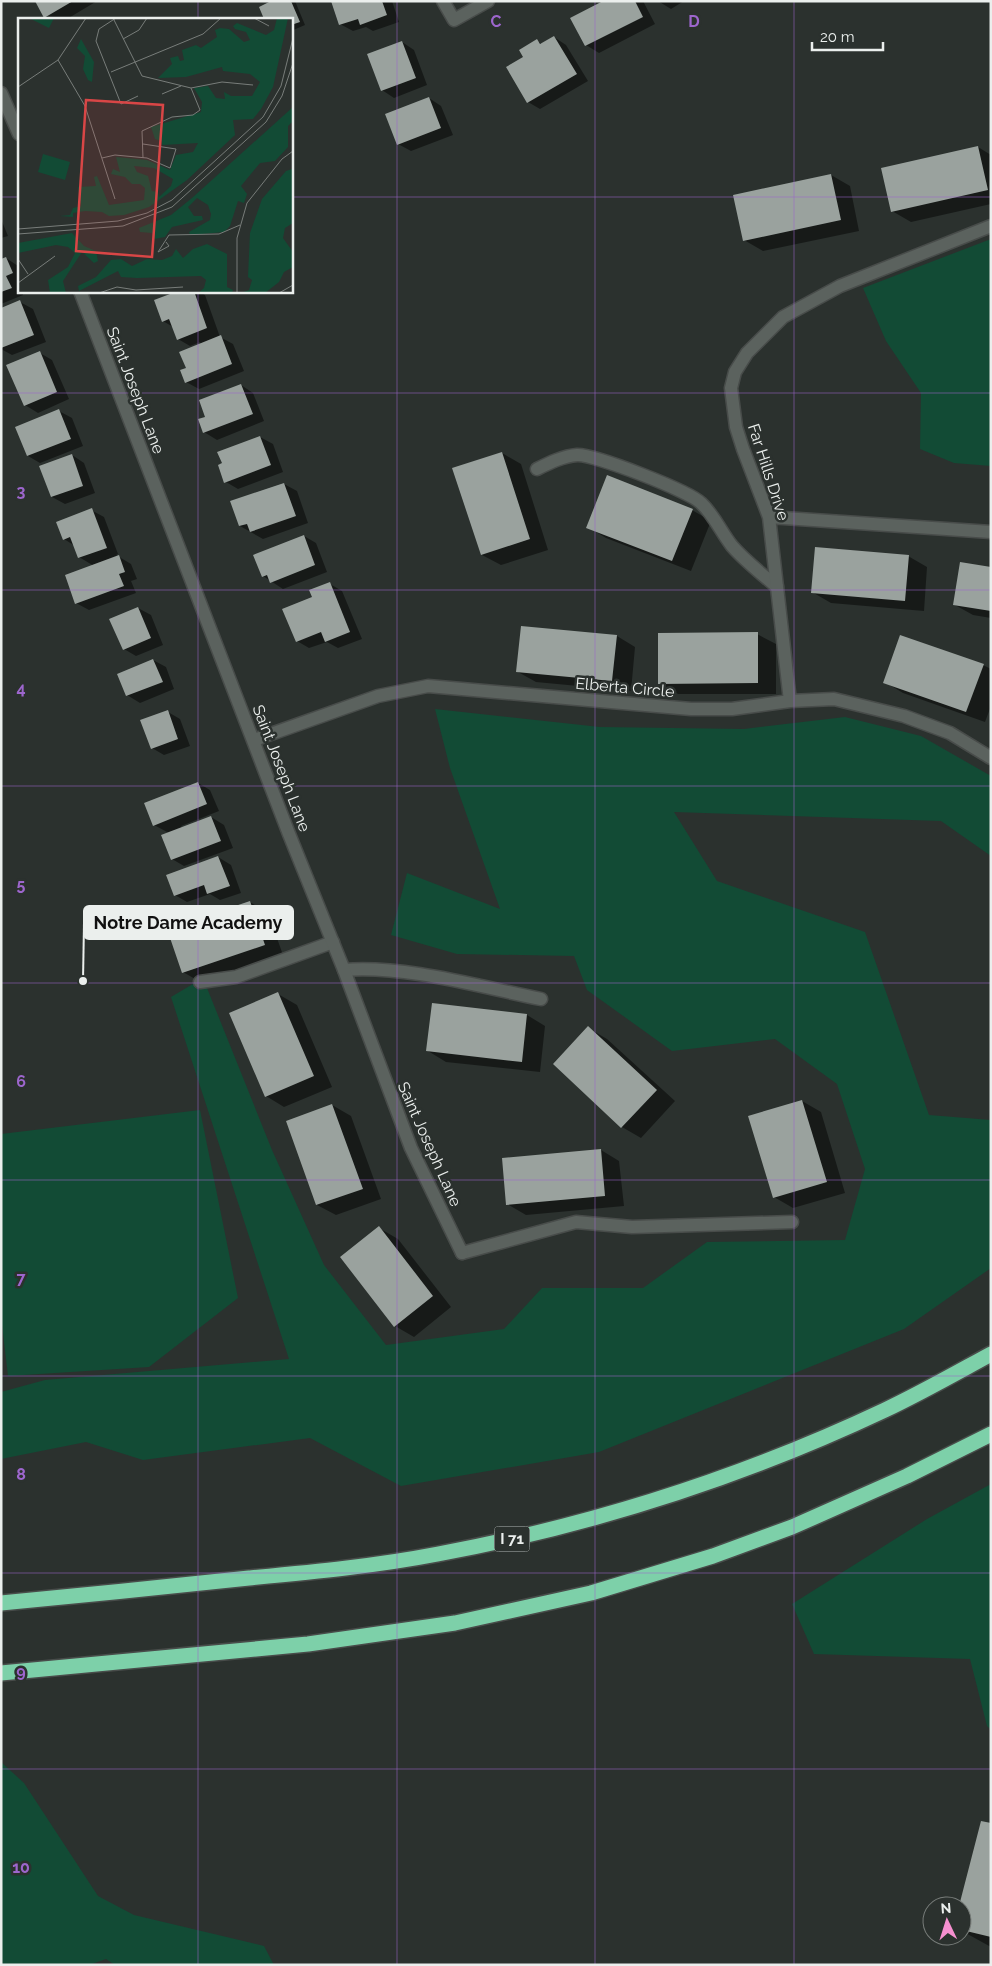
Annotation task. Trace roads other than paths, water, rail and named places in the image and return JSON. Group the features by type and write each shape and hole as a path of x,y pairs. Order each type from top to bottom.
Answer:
{"highway":[{"name":"I 71","path":"1,1603 354,1567 437,1554 526,1536 689,1490 764,1462 886,1409 991,1354"},
{"path":"1,1673 308,1644 455,1623 591,1593 713,1556 792,1526 907,1476 991,1434"}],"street":[{"path":"443,1 454,20 488,1"},
{"path":"1,93 18,132"},
{"name":"Far Hills Drive","path":"790,701 770,517 736,427 731,388 735,372 746,352 783,318 840,286 991,226"},
{"name":"Saint Joseph Lane","path":"80,292 254,740 288,834 344,970 411,1148 462,1253 576,1222 632,1227 792,1222"},
{"path":"537,469 557,460 577,455 618,466 699,500 708,509 732,545 777,587"},
{"path":"770,517 991,532"},
{"name":"Elberta Circle","path":"254,740 378,696 428,686 691,709 732,709 790,701 834,699 904,716 950,734 991,758"},
{"path":"200,982 236,977 333,942"},
{"path":"344,970 368,968 411,973 542,999"}],"place":[{"name":"Notre Dame Academy","path":"83,981"}]}
